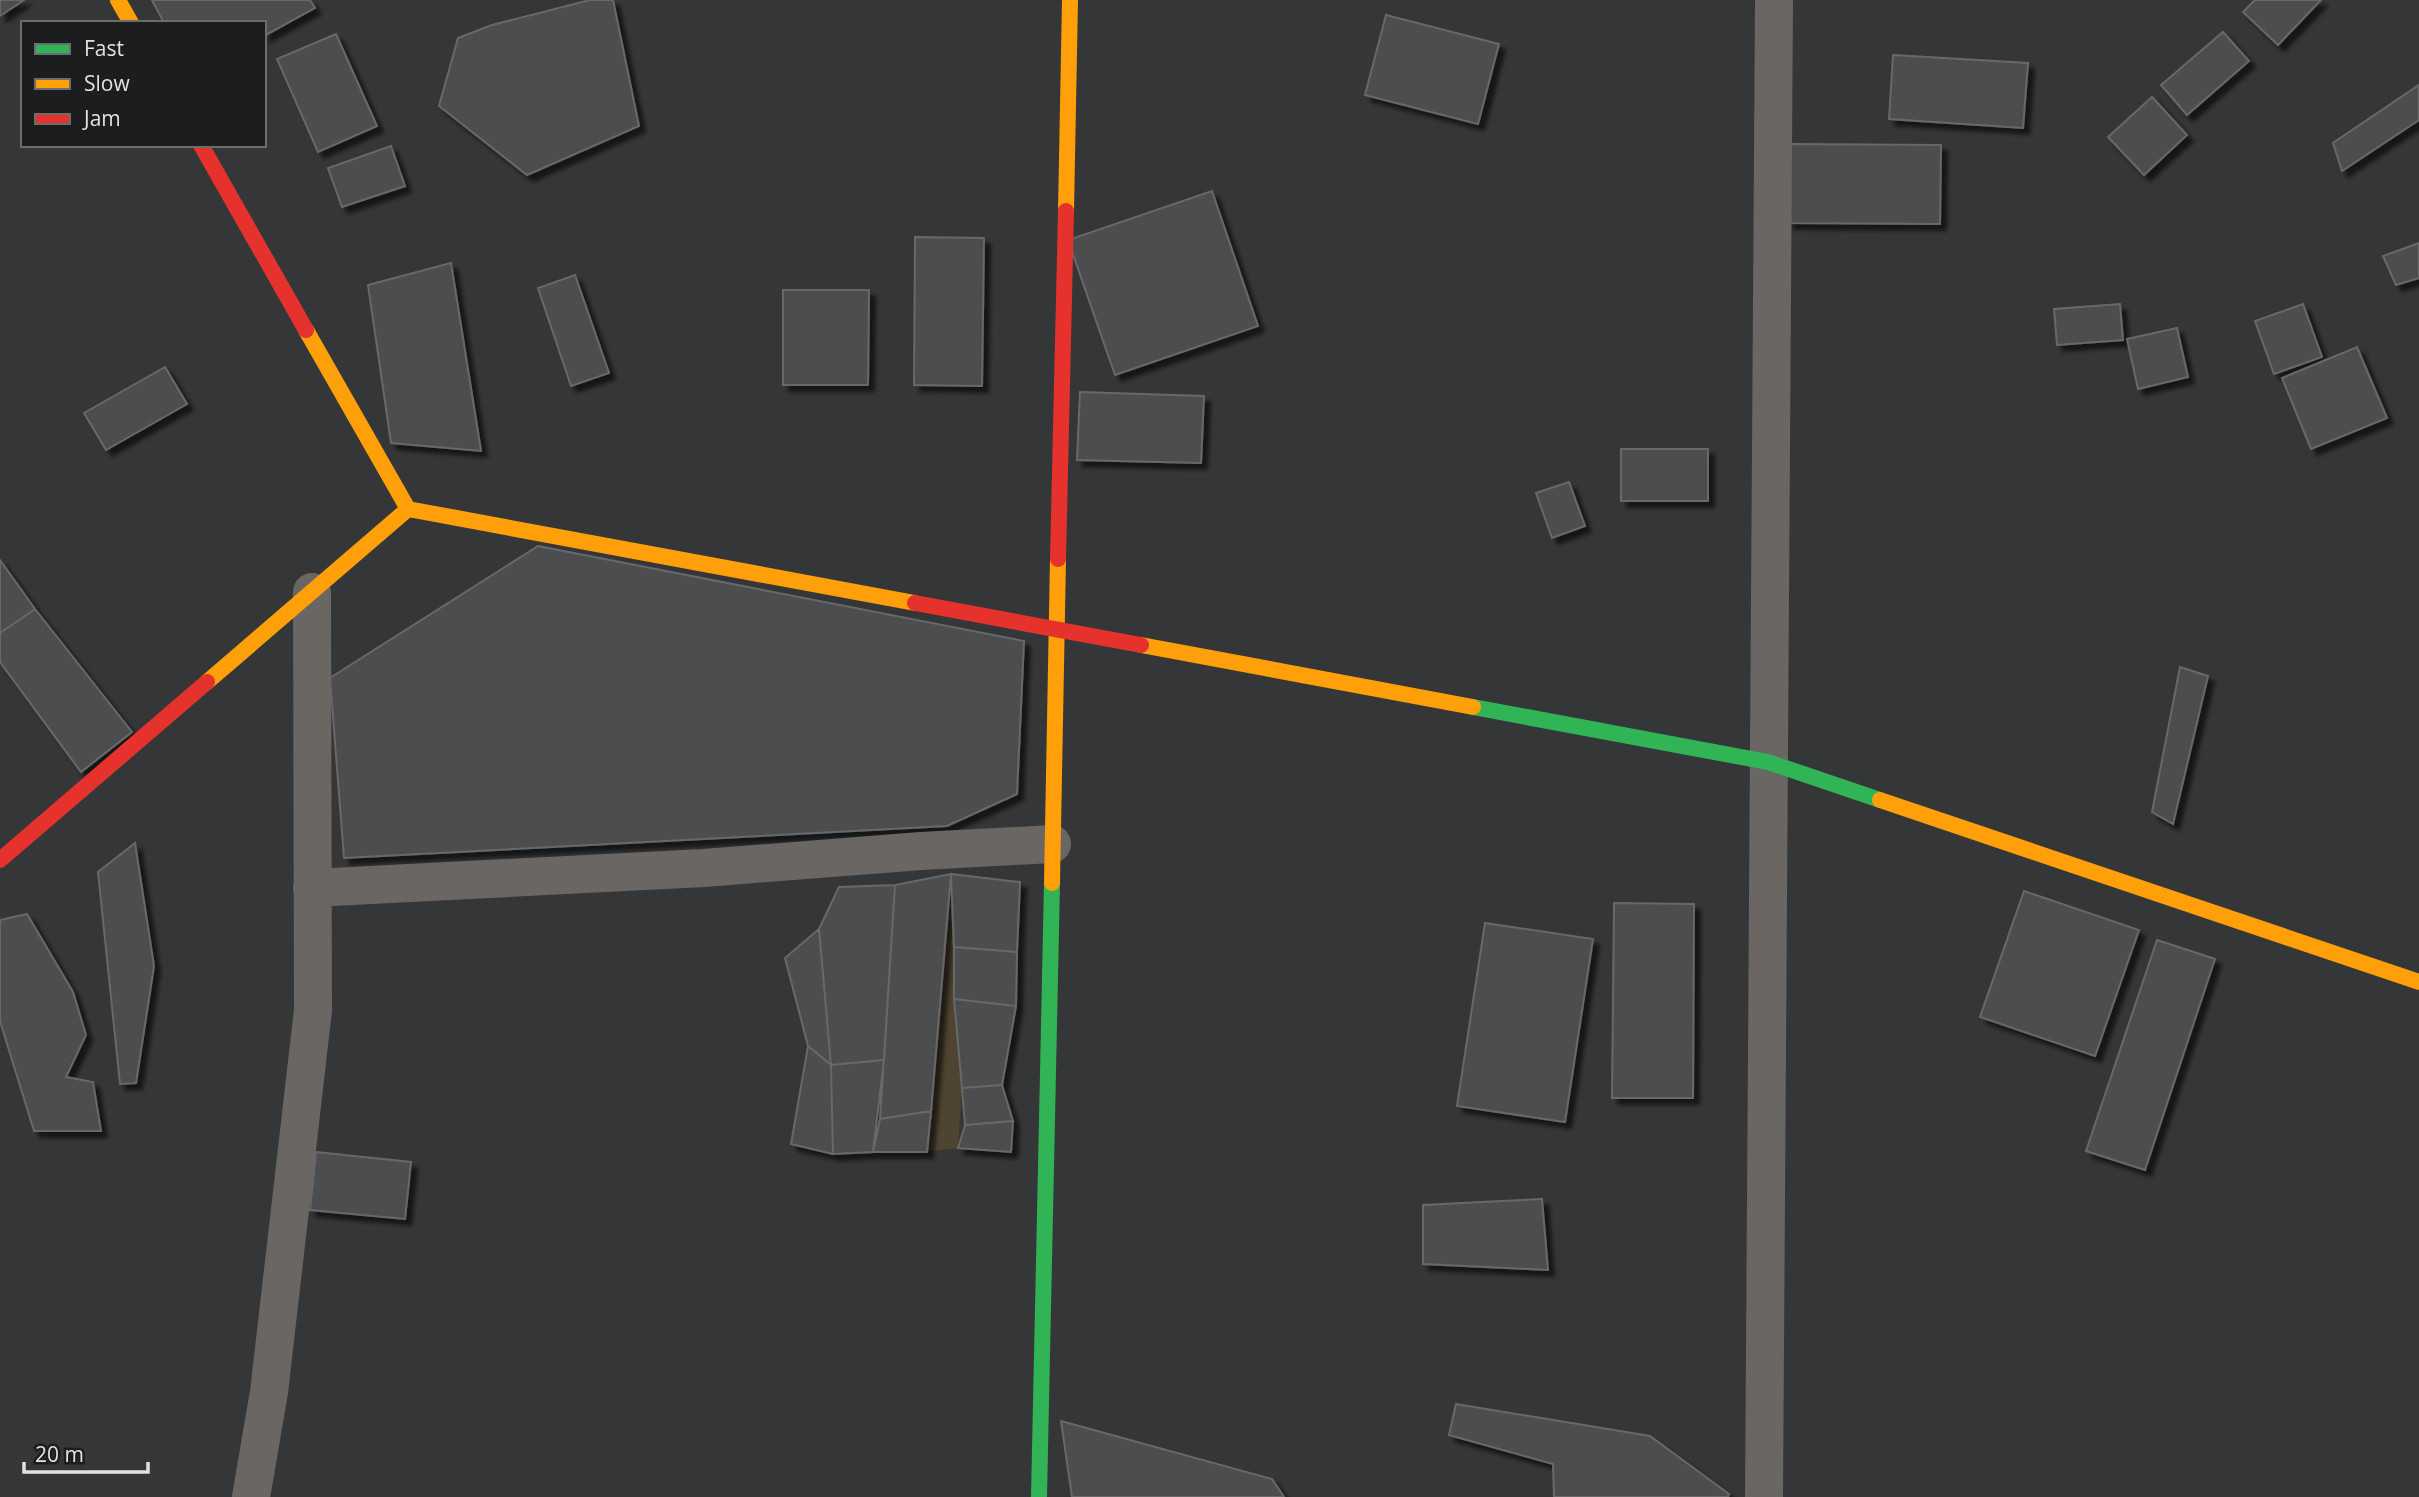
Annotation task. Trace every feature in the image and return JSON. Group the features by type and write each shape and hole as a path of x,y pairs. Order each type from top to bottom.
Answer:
{"street":[{"path":"118,0 130,21"},
{"path":"1039,1497 1070,0"},
{"path":"1764,1497 1774,0"},
{"path":"202,147 408,509 1768,762 2419,982"},
{"path":"0,860 408,509"},
{"path":"251,1497 269,1392 313,1010 312,592"},
{"path":"312,888 704,868 1052,844"}],"shaded area":[{"path":"951,874 962,1088 958,1148 927,1152"}],"building":[{"path":"0,0 24,0 0,16"},
{"path":"152,0 310,0 315,8 266,35 266,21 163,21"},
{"path":"590,0 613,0 639,126 527,175 439,106 458,38 492,25"},
{"path":"2255,0 2321,0 2278,45 2243,12"},
{"path":"1386,15 1499,44 1478,124 1365,95"},
{"path":"2223,32 2249,61 2187,115 2161,85"},
{"path":"336,34 377,126 318,152 277,59"},
{"path":"1893,55 2028,63 2023,128 1889,119"},
{"path":"2419,85 2419,120 2342,171 2333,143"},
{"path":"2152,97 2187,135 2144,175 2108,137"},
{"path":"1790,144 1941,145 1940,224 1788,223"},
{"path":"391,146 405,186 342,207 328,168"},
{"path":"1212,191 1258,326 1115,375 1068,240"},
{"path":"915,237 984,238 982,386 914,385"},
{"path":"2419,243 2419,278 2396,285 2383,256"},
{"path":"451,263 481,451 391,443 368,285"},
{"path":"575,275 609,373 571,386 538,288"},
{"path":"783,290 869,290 868,385 783,385"},
{"path":"2120,304 2123,340 2057,345 2054,309"},
{"path":"2303,304 2322,357 2274,374 2255,321"},
{"path":"2177,328 2188,377 2138,389 2127,339"},
{"path":"2357,347 2387,418 2311,449 2282,378"},
{"path":"165,367 187,404 106,450 84,413"},
{"path":"1080,392 1204,396 1201,463 1077,460"},
{"path":"1621,449 1708,449 1708,501 1621,501"},
{"path":"1569,482 1585,526 1552,538 1536,493"},
{"path":"538,546 1024,641 1017,794 947,826 344,858 330,678"},
{"path":"0,560 35,609 0,633"},
{"path":"35,609 132,732 81,772 0,662 0,633"},
{"path":"2180,667 2208,676 2173,824 2152,812"},
{"path":"135,843 154,966 136,1083 120,1084 98,872"},
{"path":"951,874 1020,882 1017,952 954,947"},
{"path":"951,874 931,1111 880,1119 895,885"},
{"path":"895,885 884,1060 831,1065 819,929 839,887"},
{"path":"2024,891 2139,930 2095,1056 1980,1017"},
{"path":"1614,903 1694,904 1693,1098 1612,1098"},
{"path":"27,914 73,992 86,1035 66,1077 93,1082 101,1131 34,1131 0,1021 0,920"},
{"path":"1485,923 1593,939 1565,1122 1457,1106"},
{"path":"819,929 831,1065 808,1046 785,958"},
{"path":"2157,940 2215,959 2145,1170 2086,1151"},
{"path":"954,947 1017,952 1016,1006 954,999"},
{"path":"954,999 1016,1006 1002,1085 962,1088"},
{"path":"808,1046 831,1065 833,1154 791,1144"},
{"path":"884,1060 873,1152 833,1154 831,1065"},
{"path":"1002,1085 1013,1121 965,1125 962,1088"},
{"path":"931,1111 927,1152 873,1152 880,1119"},
{"path":"1013,1121 1011,1152 958,1148 965,1125"},
{"path":"316,1152 411,1162 405,1219 310,1210"},
{"path":"1542,1199 1548,1270 1423,1264 1423,1205"},
{"path":"1456,1404 1650,1436 1729,1494 1728,1497 1554,1497 1553,1464 1449,1435"},
{"path":"1061,1421 1272,1479 1284,1497 1072,1497"}],"traffic: fast":[{"path":"1473,707 1768,762 1880,800"},
{"path":"1039,1497 1052,883"}],"traffic: slow":[{"path":"118,0 130,21"},
{"path":"1066,211 1070,0"},
{"path":"207,682 408,509 306,330"},
{"path":"408,509 915,603"},
{"path":"1052,883 1058,559"},
{"path":"1141,645 1473,707"},
{"path":"1880,800 2419,982"}],"traffic: jam":[{"path":"202,147 306,330"},
{"path":"1058,559 1066,211"},
{"path":"915,603 1141,645"},
{"path":"0,860 207,682"}]}
